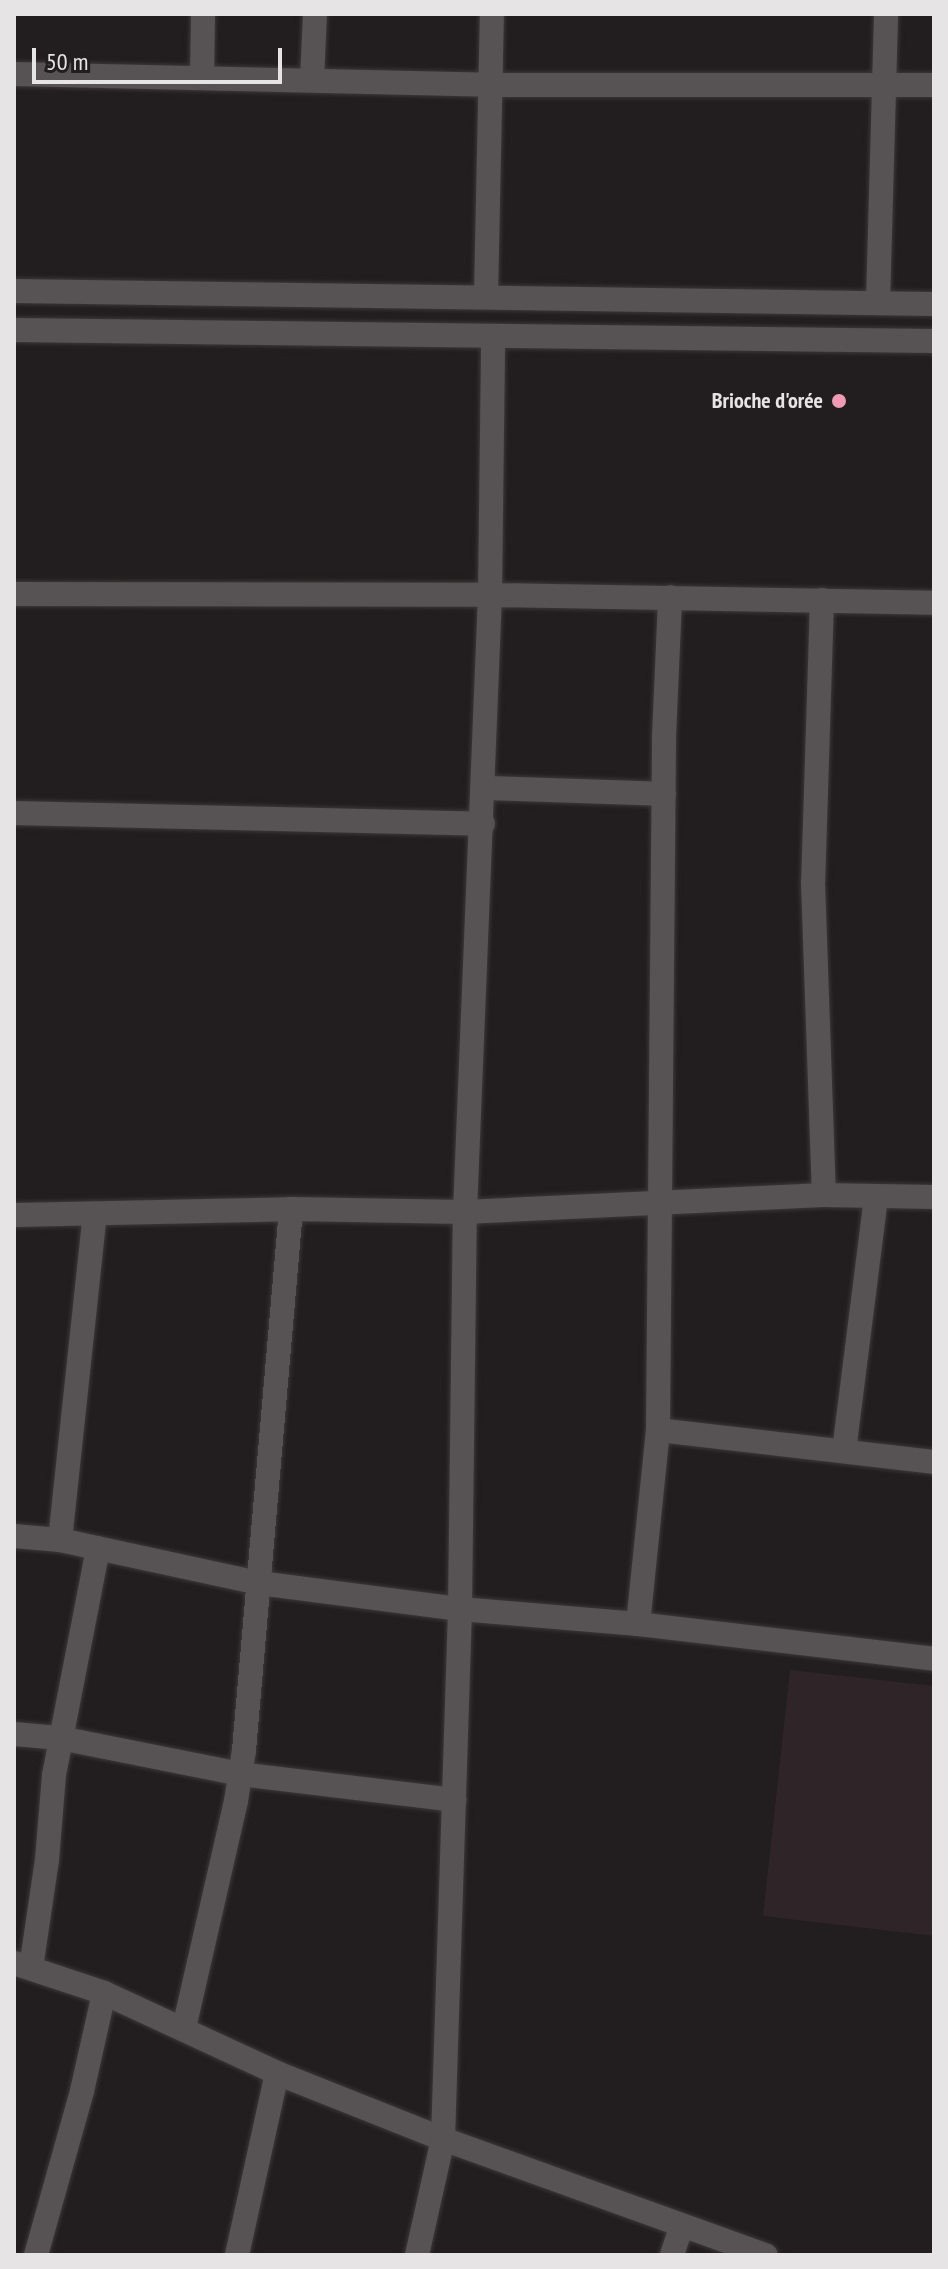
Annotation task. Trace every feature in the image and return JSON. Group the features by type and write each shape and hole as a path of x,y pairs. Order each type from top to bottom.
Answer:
{"street":[{"path":"202,78 203,14"},
{"path":"312,80 315,14"},
{"path":"486,296 492,14"},
{"path":"878,303 886,14"},
{"path":"14,74 489,85 934,85"},
{"path":"14,291 934,304"},
{"path":"14,330 934,341"},
{"path":"417,2255 443,2139 460,1609 465,1212 485,788 493,338"},
{"path":"14,594 490,595 934,603"},
{"path":"638,1624 658,1430 657,1202 670,597"},
{"path":"822,600 813,882 824,1195"},
{"path":"485,788 664,794"},
{"path":"14,813 483,824"},
{"path":"14,1215 291,1209 465,1212 824,1195 876,1199 934,1197"},
{"path":"844,1451 876,1199"},
{"path":"184,2028 240,1774 291,1209"},
{"path":"60,1540 95,1214"},
{"path":"658,1430 934,1462"},
{"path":"14,1536 60,1540 259,1583 460,1609 638,1624 934,1659"},
{"path":"98,1548 60,1738 23,1965 104,1993 277,2073 443,2139 766,2255"},
{"path":"14,1734 60,1738 240,1774 454,1800"},
{"path":"36,2255 82,2091 104,1993"},
{"path":"237,2255 277,2073"},
{"path":"672,2255 681,2227"}],"shaded area":[{"path":"790,1670 934,1686 934,1936 763,1916"}],"place":[{"name":"Brioche d'orée","path":"839,401"}]}
